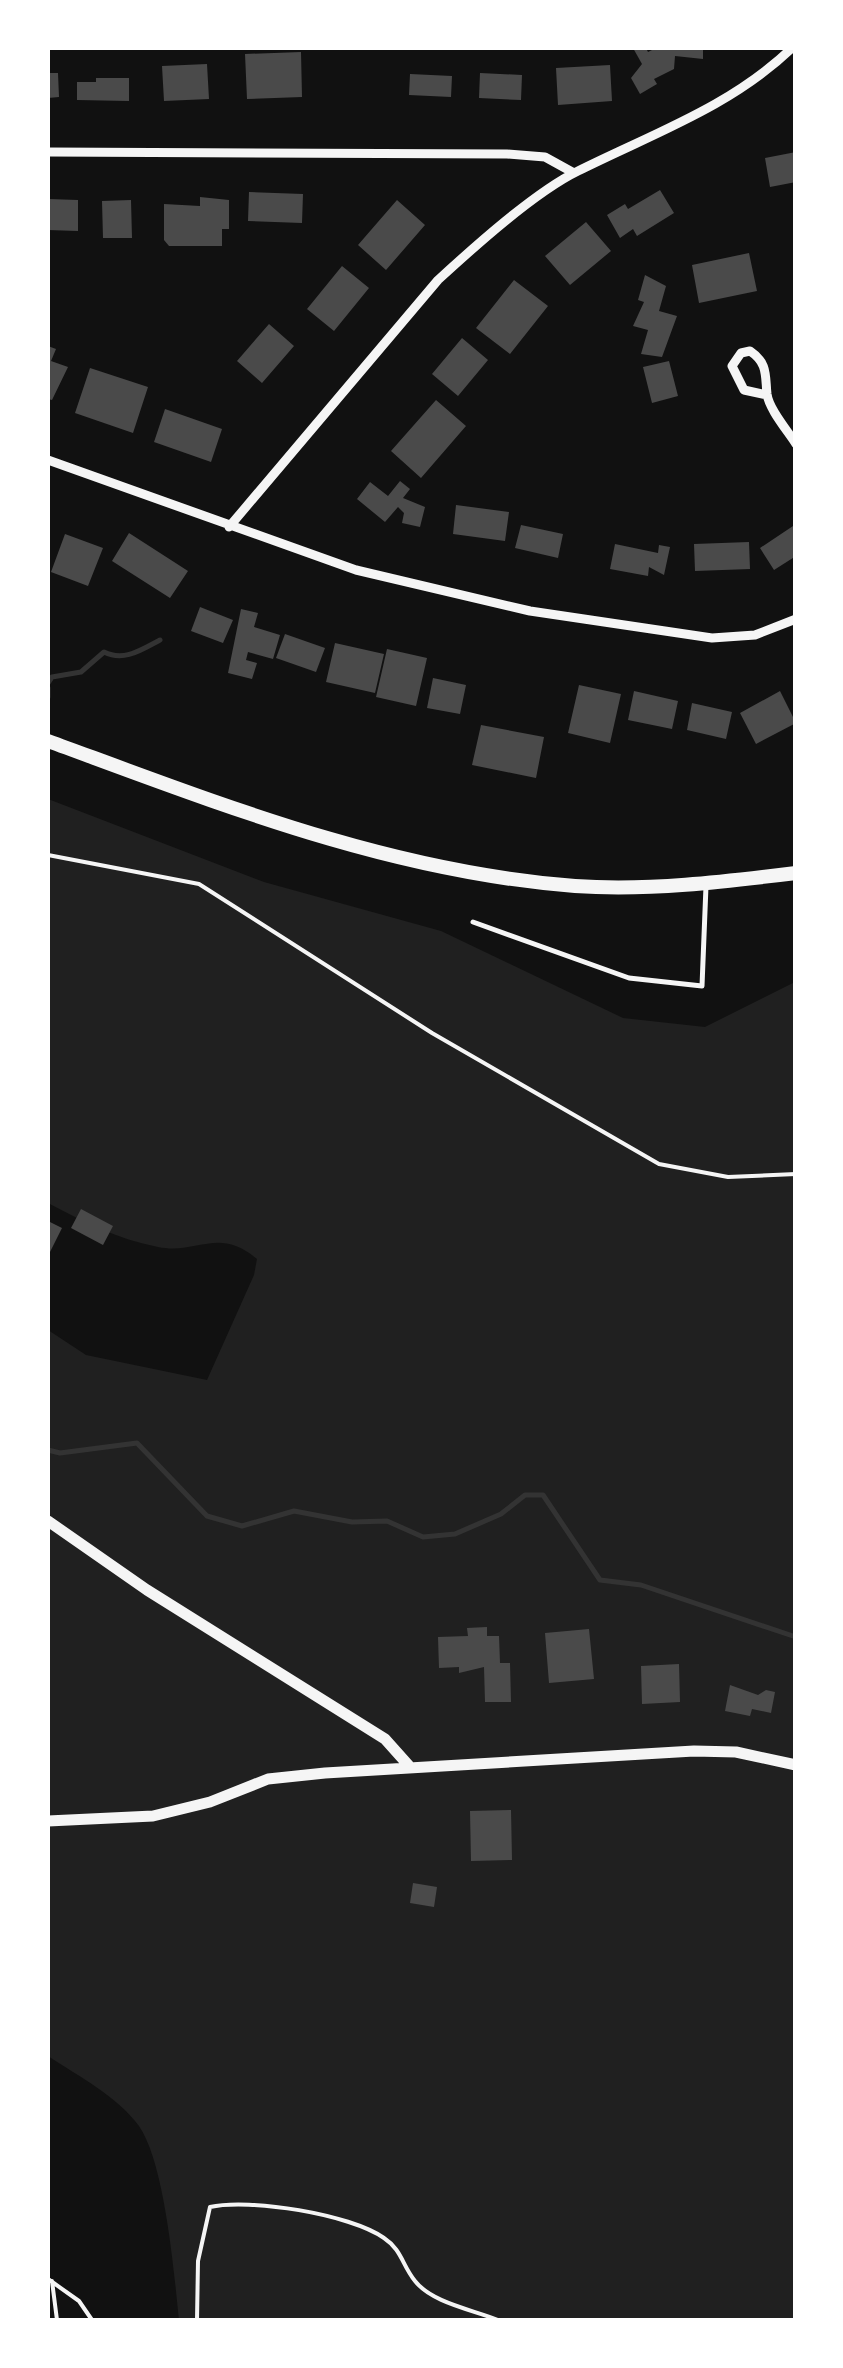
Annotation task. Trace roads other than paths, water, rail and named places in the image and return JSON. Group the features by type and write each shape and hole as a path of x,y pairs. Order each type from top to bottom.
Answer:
{"main road":[{"path":"48,741 303,834 372,853 576,886 706,883 796,873"}],"street":[{"path":"230,527 438,280 574,173 742,90 794,48"},
{"path":"48,152 506,154 545,158 574,173"},
{"path":"767,395 744,390 732,366 741,353 750,350 758,356 768,373 767,395 796,444"},
{"path":"48,460 356,570 530,611 664,634 712,638 756,635 796,619"},
{"path":"48,1521 147,1590 386,1739 410,1768"},
{"path":"48,1821 153,1816 210,1802 268,1779 410,1768 694,1751 736,1752 796,1765"}],"lane":[{"path":"474,922 628,978 702,986 706,883"}],"waterway":[{"path":"48,683 52,677 81,672 104,652 125,655 160,640"},
{"path":"48,688 48,697"},
{"path":"48,1450 60,1453 137,1443 207,1516 242,1526 294,1511 352,1522 387,1521 423,1537 455,1534 501,1514 525,1495 543,1495 600,1580 641,1585 796,1637"}]}
